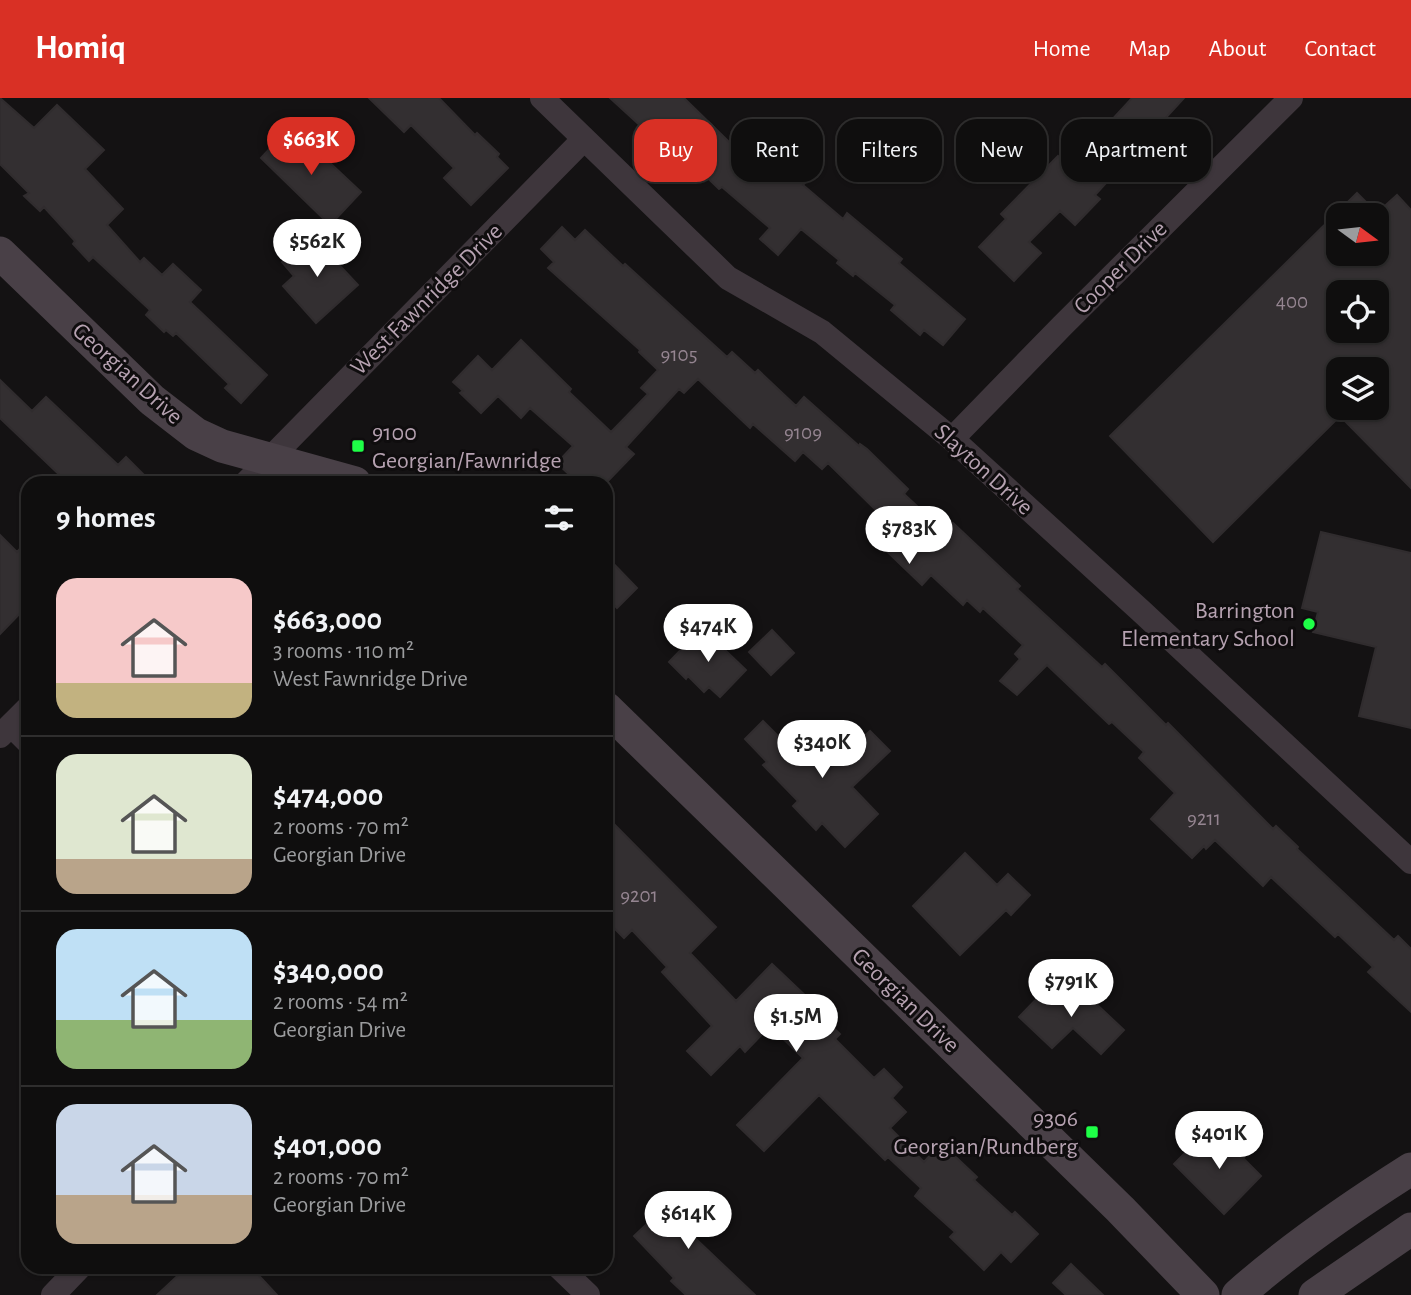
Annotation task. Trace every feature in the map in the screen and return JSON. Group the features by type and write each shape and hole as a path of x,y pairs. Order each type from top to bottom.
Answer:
{"street":[{"name":"Slayton Drive","path":"542,98 728,278 822,332 952,439 1411,862"},
{"name":"Cooper Drive","path":"952,439 1291,98"},
{"name":"West Fawnridge Drive","path":"253,476 584,139"},
{"name":"Georgian Drive","path":"0,253 152,400 196,434 222,446 330,476"},
{"name":"Georgian Drive","path":"613,715 1121,1209 1203,1295"},
{"path":"1238,1295 1263,1273 1358,1203 1411,1169"},
{"path":"1315,1295 1411,1229"},
{"path":"53,1295 73,1274"},
{"path":"566,1274 588,1295"}],"building":[{"path":"0,98 34,128 57,105 104,150 85,169 123,209 107,225 140,262 144,258 162,275 173,264 201,290 190,302 267,375 241,403 225,388 229,384 176,333 173,336 166,330 164,332 146,315 150,310 93,257 89,261 44,207 40,211 24,196 29,193 0,164"},
{"path":"369,98 439,98 475,135 477,133 499,154 497,157 508,168 471,205 444,178 454,168 411,125 404,132"},
{"path":"610,98 684,98 706,119 634,119"},
{"path":"1132,98 1184,98 1165,119 1113,119"},
{"path":"288,129 310,150 313,147 361,192 330,225 261,158"},
{"path":"717,130 731,144 731,182 806,182 803,185 843,219 847,213 902,259 899,263 965,319 943,345 924,330 920,335 891,310 895,305 855,273 853,276 837,263 839,260 801,229 778,255 760,239 770,228 722,187 719,189 712,182 717,182"},
{"path":"1058,156 1061,159 1061,182 1107,182 1095,195 1100,199 1075,225 1060,211 1029,242 1041,253 1014,281 979,247 1006,219 1001,214 1032,182 1047,182 1047,167"},
{"path":"1357,193 1367,203 1347,203"},
{"path":"1397,195 1411,210 1411,488 1344,420 1389,420 1389,357 1326,357 1326,420 1336,420 1213,542 1110,436 1326,223 1326,266 1390,266 1388,203"},
{"path":"562,227 575,240 585,230 727,357 732,352 755,373 758,370 796,406 804,397 859,446 860,444 867,449 908,489 904,494 945,532 953,523 1020,586 1017,589 1102,667 1105,664 1166,725 1168,723 1273,829 1276,826 1394,940 1398,936 1411,949 1411,1012 1368,972 1373,967 1338,934 1335,937 1271,877 1263,886 1215,840 1192,858 1151,819 1175,793 1139,758 1144,752 1112,722 1109,724 1047,665 1017,695 1000,681 1020,659 1015,654 1023,645 983,608 980,612 967,600 963,605 931,575 922,585 875,540 890,524 828,463 822,469 803,452 795,461 753,424 750,428 698,379 684,393 679,389 626,447 634,454 613,476 571,476 557,463 573,446 530,408 521,418 498,396 481,413 460,393 463,391 453,382 478,356 492,370 521,340 611,432 648,394 641,388 658,370 640,350 548,268 554,262 541,249"},
{"path":"311,235 358,285 316,323 283,286 294,276 282,262"},
{"path":"0,380 32,411 46,397 118,465 126,457 145,476 61,476 0,418"},
{"path":"1321,532 1411,553 1411,728 1359,716 1376,647 1313,632 1318,612 1302,608"},
{"path":"0,535 17,552 21,548 21,612 0,634"},
{"path":"613,563 637,588 617,608 613,604"},
{"path":"702,628 746,670 720,697 709,687 704,692 669,662"},
{"path":"772,630 794,653 771,675 749,652"},
{"path":"763,721 785,743 794,734 829,770 870,731 890,751 852,787 878,814 845,847 822,823 816,830 793,806 798,801 763,765 767,762 745,739"},
{"path":"613,823 716,927 690,953 736,1001 772,964 809,999 806,1002 840,1034 835,1039 874,1078 884,1069 902,1087 892,1098 906,1112 890,1128 924,1162 941,1143 977,1177 974,1180 1012,1215 1015,1212 1038,1234 1011,1262 1001,1252 984,1270 950,1237 955,1232 915,1196 921,1188 888,1157 885,1160 819,1095 764,1151 737,1125 803,1058 770,1026 745,1052 740,1046 711,1075 687,1051 712,1026 662,972 667,967 632,930 624,938 613,927"},
{"path":"965,853 997,885 1008,874 1030,895 1011,915 1006,910 960,955 913,906"},
{"path":"1050,985 1063,998 1076,985 1124,1030 1101,1054 1073,1028 1052,1048 1019,1017"},
{"path":"1205,1133 1220,1148 1231,1137 1248,1153 1243,1158 1261,1176 1224,1214 1174,1164"},
{"path":"687,1194 713,1221 695,1238 755,1295 686,1295 671,1281 674,1278 634,1236 668,1204 671,1208"},
{"path":"1071,1264 1103,1295 1066,1295 1053,1283"},
{"path":"180,1274 258,1274 277,1295 157,1295"}],"place":[{"name":"9100 Georgian/Fawnridge","path":"358,446"},
{"name":"Barrington Elementary School","path":"1309,624"},
{"name":"9306 Georgian/Rundberg","path":"1092,1132"}]}
